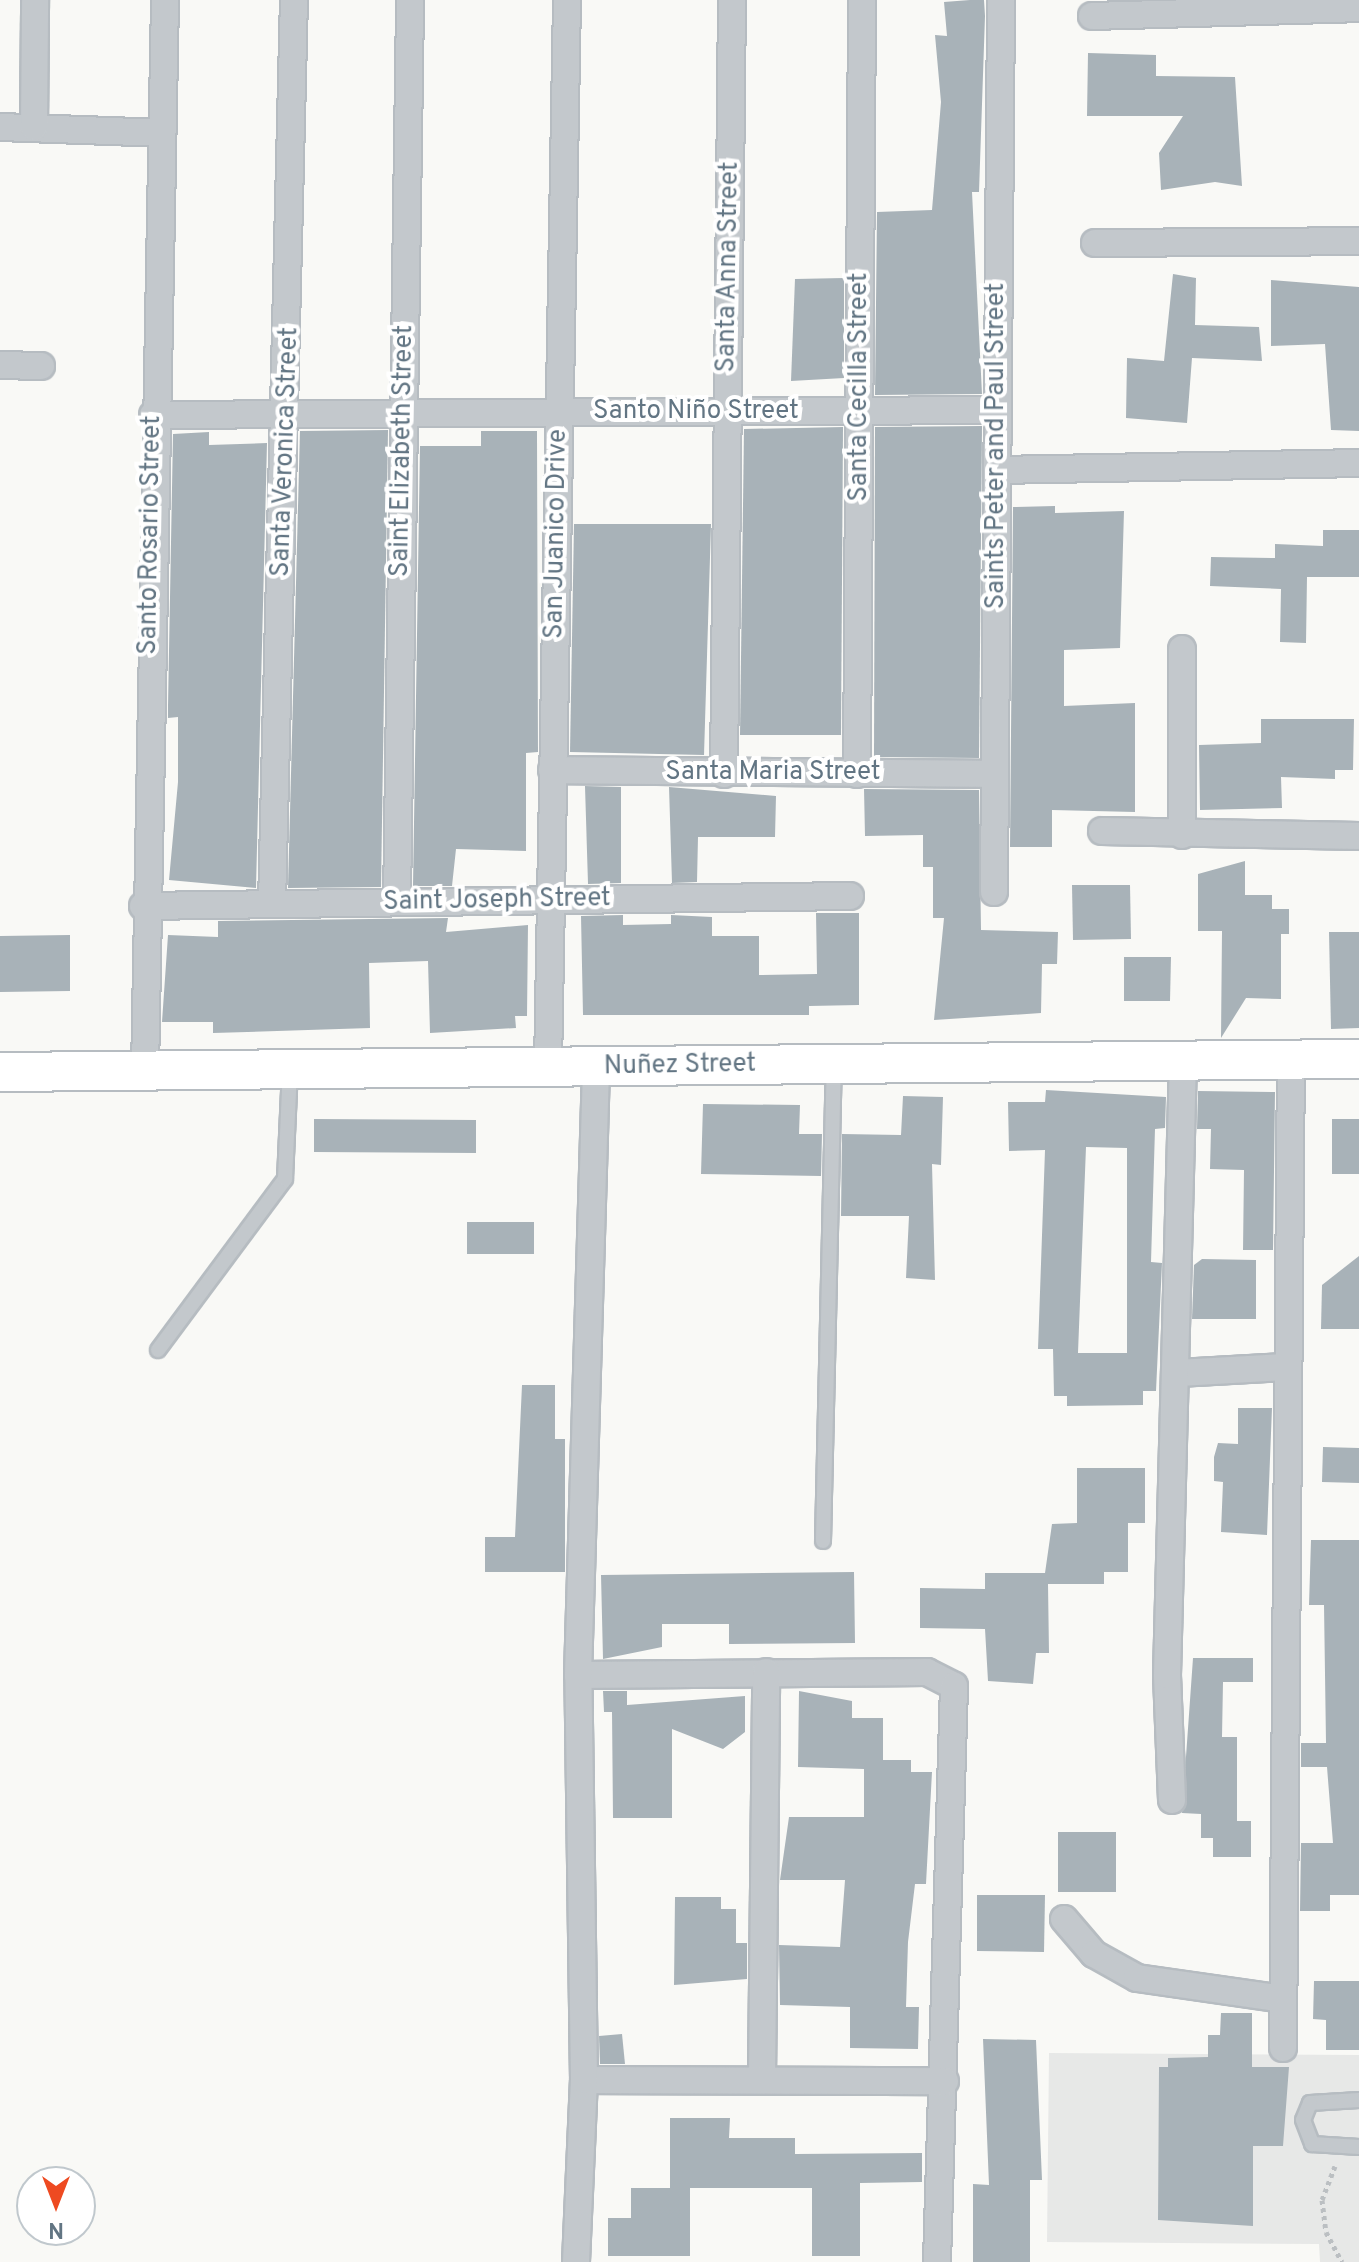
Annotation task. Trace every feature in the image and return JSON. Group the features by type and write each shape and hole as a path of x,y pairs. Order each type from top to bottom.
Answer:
{"street":[{"path":"34,127 35,0"},
{"name":"Santo Rosario Street","path":"145,1071 143,906 165,0"},
{"name":"Santa Veronica Street","path":"272,904 289,414 294,0"},
{"name":"Saint Elizabeth Street","path":"397,902 410,0"},
{"name":"San Juanico Drive","path":"548,1067 567,0"},
{"name":"Santa Anna Street","path":"724,774 732,0"},
{"name":"Santa Cecilla Street","path":"857,774 862,0"},
{"name":"Saints Peter and Paul Street","path":"994,892 1001,0"},
{"path":"1092,16 1359,8"},
{"path":"0,127 162,133"},
{"path":"1095,243 1359,241"},
{"path":"0,365 41,366"},
{"name":"Santo Niño Street","path":"153,415 998,410"},
{"path":"997,470 1359,463"},
{"path":"1182,649 1182,835"},
{"name":"Santa Maria Street","path":"552,770 724,774 995,774"},
{"path":"1102,831 1182,835 1359,836"},
{"name":"Saint Joseph Street","path":"143,906 850,896"},
{"name":"Nuñez Street","path":"0,1072 1359,1059"},
{"path":"1283,2048 1285,1367 1291,1060"},
{"path":"1172,1800 1167,1675 1178,1373 1183,1061"},
{"path":"576,2262 584,2080 578,1675 596,1067"},
{"path":"1178,1373 1285,1367"},
{"path":"762,2078 766,1672"},
{"path":"578,1675 927,1672 954,1686 945,2081 937,2262"},
{"path":"1064,1919 1094,1954 1137,1978 1282,1999"},
{"path":"584,2080 762,2078 945,2081"}],"lane":[{"path":"823,1541 834,1065"},
{"path":"158,1350 285,1179 290,1069"},
{"path":"1357,2147 1312,2144 1303,2120 1310,2103 1359,2100"}],"path":[{"path":"1342,2262 1326,2232 1322,2200 1332,2169 1357,2147"}],"shaded area":[{"path":"1049,2053 1359,2055 1359,2262 1320,2262 1319,2244 1047,2242"}],"building":[{"path":"984,0 985,16 979,192 972,192 982,394 875,395 877,212 932,210 941,102 935,35 947,36 944,2"},
{"path":"1088,53 1156,55 1156,76 1235,77 1242,186 1215,182 1161,190 1159,153 1183,116 1087,116"},
{"path":"1173,274 1196,278 1195,325 1259,327 1262,361 1192,358 1187,423 1126,418 1127,358 1164,361"},
{"path":"844,278 844,378 791,381 795,279"},
{"path":"1271,280 1359,287 1359,431 1331,430 1325,344 1271,346"},
{"path":"982,426 979,758 874,757 875,427"},
{"path":"843,427 841,735 740,735 744,429"},
{"path":"388,430 381,887 288,888 300,431"},
{"path":"481,431 537,431 538,752 526,753 526,851 456,849 452,886 413,886 420,446 481,446"},
{"path":"209,432 209,445 267,443 256,888 169,880 178,782 178,717 168,718 173,434"},
{"path":"1055,506 1055,513 1124,511 1120,648 1064,650 1064,706 1135,703 1135,812 1052,810 1052,847 1010,847 1013,507"},
{"path":"574,524 711,524 704,755 570,752"},
{"path":"1323,530 1359,530 1359,577 1307,577 1306,643 1280,642 1281,589 1210,586 1211,557 1275,558 1275,544 1323,546"},
{"path":"1261,719 1354,719 1353,770 1335,770 1335,779 1281,777 1282,808 1200,810 1199,745 1261,743"},
{"path":"585,786 621,787 621,883 588,884"},
{"path":"669,787 776,796 775,837 698,837 697,882 672,883"},
{"path":"864,789 979,790 981,930 1058,932 1057,964 1042,964 1041,1013 934,1020 944,918 933,918 933,867 923,867 923,835 865,836"},
{"path":"1245,861 1245,895 1272,895 1272,909 1289,909 1289,934 1281,934 1281,999 1246,998 1221,1038 1222,931 1198,931 1198,874"},
{"path":"1072,885 1130,885 1131,939 1073,940"},
{"path":"816,913 859,913 859,1005 809,1006 809,1015 583,1015 581,916 623,915 623,925 671,924 671,915 712,917 712,936 759,936 759,975 817,974"},
{"path":"448,918 446,932 528,925 527,1016 515,1016 516,1028 430,1033 428,961 369,963 370,1028 213,1033 213,1022 162,1022 168,935 218,937 218,921"},
{"path":"1329,932 1359,932 1359,1028 1331,1029"},
{"path":"70,935 70,991 0,992 0,936"},
{"path":"1124,957 1171,957 1170,1001 1124,1001"},
{"path":"1046,1090 1166,1097 1165,1128 1155,1129 1151,1262 1162,1263 1156,1391 1143,1391 1143,1405 1067,1406 1067,1396 1054,1396 1053,1349 1038,1349 1045,1150 1009,1151 1008,1102 1045,1102","holes":["1086,1147 1127,1148 1127,1353 1078,1353"]},
{"path":"1198,1091 1275,1092 1273,1250 1243,1250 1244,1170 1210,1169 1211,1129 1197,1129"},
{"path":"903,1096 943,1097 941,1165 932,1164 935,1280 906,1278 909,1216 841,1216 842,1134 901,1135"},
{"path":"703,1104 800,1105 799,1134 822,1134 821,1176 701,1174"},
{"path":"314,1119 476,1120 476,1153 314,1152"},
{"path":"1332,1119 1359,1119 1359,1174 1332,1174"},
{"path":"467,1222 534,1222 534,1254 467,1254"},
{"path":"1359,1256 1359,1329 1321,1329 1322,1285"},
{"path":"1202,1259 1256,1260 1256,1319 1192,1319 1194,1265"},
{"path":"522,1385 555,1385 555,1439 565,1439 565,1572 485,1572 485,1537 515,1537"},
{"path":"1238,1408 1272,1408 1267,1535 1221,1532 1223,1482 1214,1481 1214,1457 1218,1443 1238,1444"},
{"path":"1323,1447 1359,1448 1359,1483 1322,1482"},
{"path":"1077,1468 1145,1468 1145,1523 1128,1523 1128,1572 1104,1572 1104,1584 1048,1584 1049,1653 1036,1653 1033,1684 988,1681 985,1629 920,1628 920,1588 985,1589 985,1573 1045,1573 1052,1524 1077,1523"},
{"path":"1311,1540 1359,1540 1359,1895 1330,1895 1330,1911 1300,1911 1301,1843 1333,1843 1327,1767 1301,1767 1301,1743 1326,1743 1324,1605 1309,1605"},
{"path":"854,1572 855,1643 729,1644 729,1624 662,1624 662,1647 603,1659 601,1575"},
{"path":"1193,1658 1253,1658 1253,1682 1223,1682 1222,1737 1237,1737 1237,1821 1251,1821 1251,1857 1213,1857 1213,1838 1201,1838 1201,1814 1182,1813"},
{"path":"603,1691 627,1691 627,1705 745,1696 745,1732 723,1749 672,1729 672,1818 613,1818 612,1712 604,1712"},
{"path":"799,1691 852,1701 852,1718 883,1718 883,1760 911,1760 911,1772 932,1772 926,1884 915,1884 908,1942 906,2007 919,2007 918,2049 850,2048 850,2007 780,2005 779,1945 840,1947 845,1880 780,1880 789,1817 864,1817 864,1769 798,1767"},
{"path":"1058,1832 1116,1832 1116,1892 1058,1892"},
{"path":"977,1895 1045,1895 1044,1952 977,1951"},
{"path":"675,1897 721,1897 721,1909 736,1909 736,1943 747,1943 747,1979 674,1985"},
{"path":"1314,1981 1359,1981 1359,2050 1326,2050 1326,2020 1313,2019"},
{"path":"1221,2013 1252,2013 1252,2067 1289,2067 1283,2146 1253,2146 1253,2226 1158,2220 1159,2067 1168,2067 1168,2058 1208,2057 1208,2035 1220,2035"},
{"path":"622,2034 625,2064 600,2064 599,2036"},
{"path":"983,2039 1036,2040 1042,2180 1030,2180 1030,2262 973,2262 973,2184 989,2185"},
{"path":"670,2118 730,2118 729,2138 795,2138 795,2154 922,2153 922,2182 860,2183 860,2256 812,2256 812,2188 670,2188"},
{"path":"631,2188 690,2188 690,2256 608,2256 608,2218 631,2218"}]}
